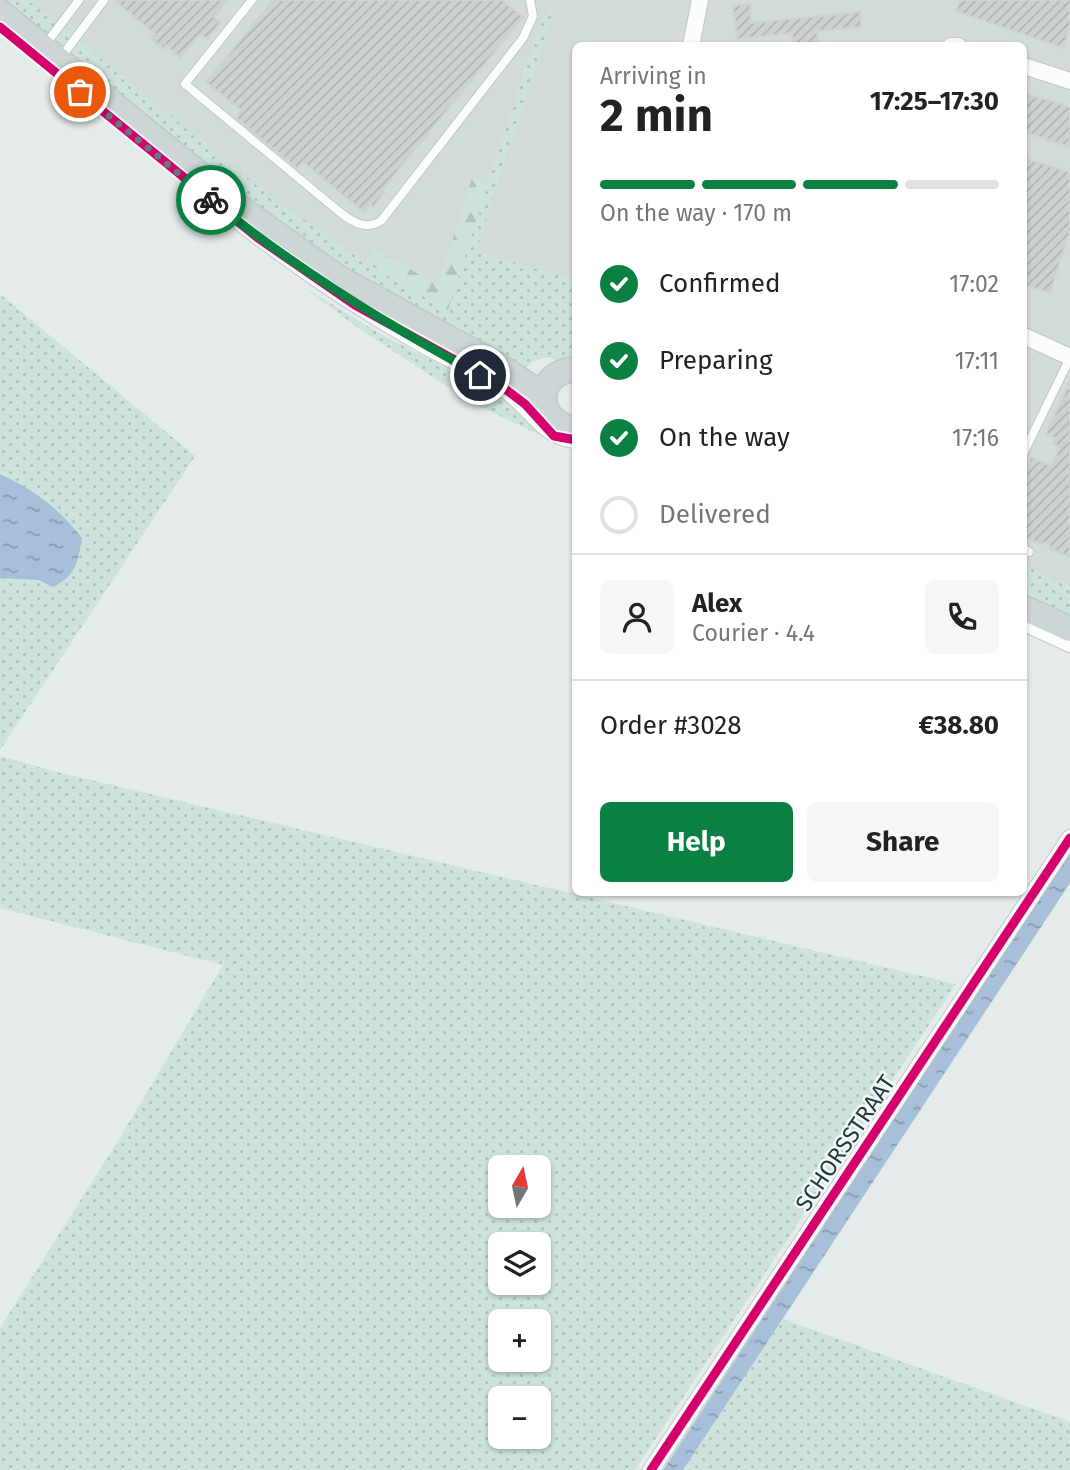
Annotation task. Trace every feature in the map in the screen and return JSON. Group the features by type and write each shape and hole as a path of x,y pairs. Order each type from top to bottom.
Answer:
{"main road":[{"path":"0,12 140,134 337,277 496,364 547,387"},
{"path":"572,371 559,374 547,387 548,415 555,423 572,428"},
{"path":"1027,609 1070,629"}],"street":[{"path":"692,42 700,0"},
{"path":"0,27 140,134 258,238 388,324 500,385 525,404 554,436 572,439"},
{"path":"1027,67 1070,81"},
{"path":"1027,337 1070,358"},
{"path":"1027,624 1070,644"},
{"name":"SCHORSSTRAAT","path":"652,1470 1070,838"}],"lane":[{"path":"51,54 104,0"},
{"path":"252,0 185,84 342,214 352,221 369,226 381,221 523,38 533,16 530,0"},
{"path":"51,54 75,2"},
{"path":"1027,446 1070,358"}],"shaded area":[{"path":"24,0 1070,0 1070,613 1027,592 1027,42 572,42 572,369 449,302 364,263 271,202"}],"green space":[{"path":"0,0 28,0 271,197 365,262 447,310 541,20 556,5 476,252 572,279 572,353 543,358 526,368 357,276 283,229"},
{"path":"472,178 488,184 448,310 365,262 375,248 438,286"},
{"path":"302,286 382,335 515,402 556,443 471,402 358,328"},
{"path":"0,294 195,456 0,750"},
{"path":"1027,566 1070,586 1070,616 1027,596"},
{"path":"0,756 57,772 572,893 572,896 583,896 956,984 635,1470 0,1470 0,1328 121,1136 223,965 0,908"},
{"path":"783,1319 1070,1422 1070,1470 683,1470"}],"water":[{"path":"0,474 45,501 82,538 75,567 61,583 53,587 39,580 0,578"},
{"path":"1070,850 1070,883 683,1470 663,1470"}],"building":[{"path":"114,0 228,0 214,17 221,22 207,39 200,34 180,58 166,45 163,49 151,39 155,34"},
{"path":"273,0 502,0 523,17 382,190 385,192 373,207 370,204 364,212 303,162 297,168 236,118 242,111 206,82"},
{"path":"960,0 1070,0 1070,25 1063,48 956,11"},
{"path":"750,4 751,23 860,12 861,27 817,31 818,42 793,42 792,33 737,39 733,6"},
{"path":"1027,94 1070,107 1070,147 1027,133"},
{"path":"1027,159 1070,172 1070,230 1050,293 1027,286"},
{"path":"1070,381 1070,557 1051,549 1048,542 1041,544 1027,538 1027,467 1031,457 1051,466 1060,447 1053,444 1056,438 1046,434"}],"cycle path":[{"path":"0,27 258,238 355,305 500,385 525,404 554,436 572,439"},
{"path":"651,1470 1070,838"}],"way so far":[{"path":"80,92 211,200"}],"route":[{"path":"211,200 258,238 355,305 480,375"}]}
